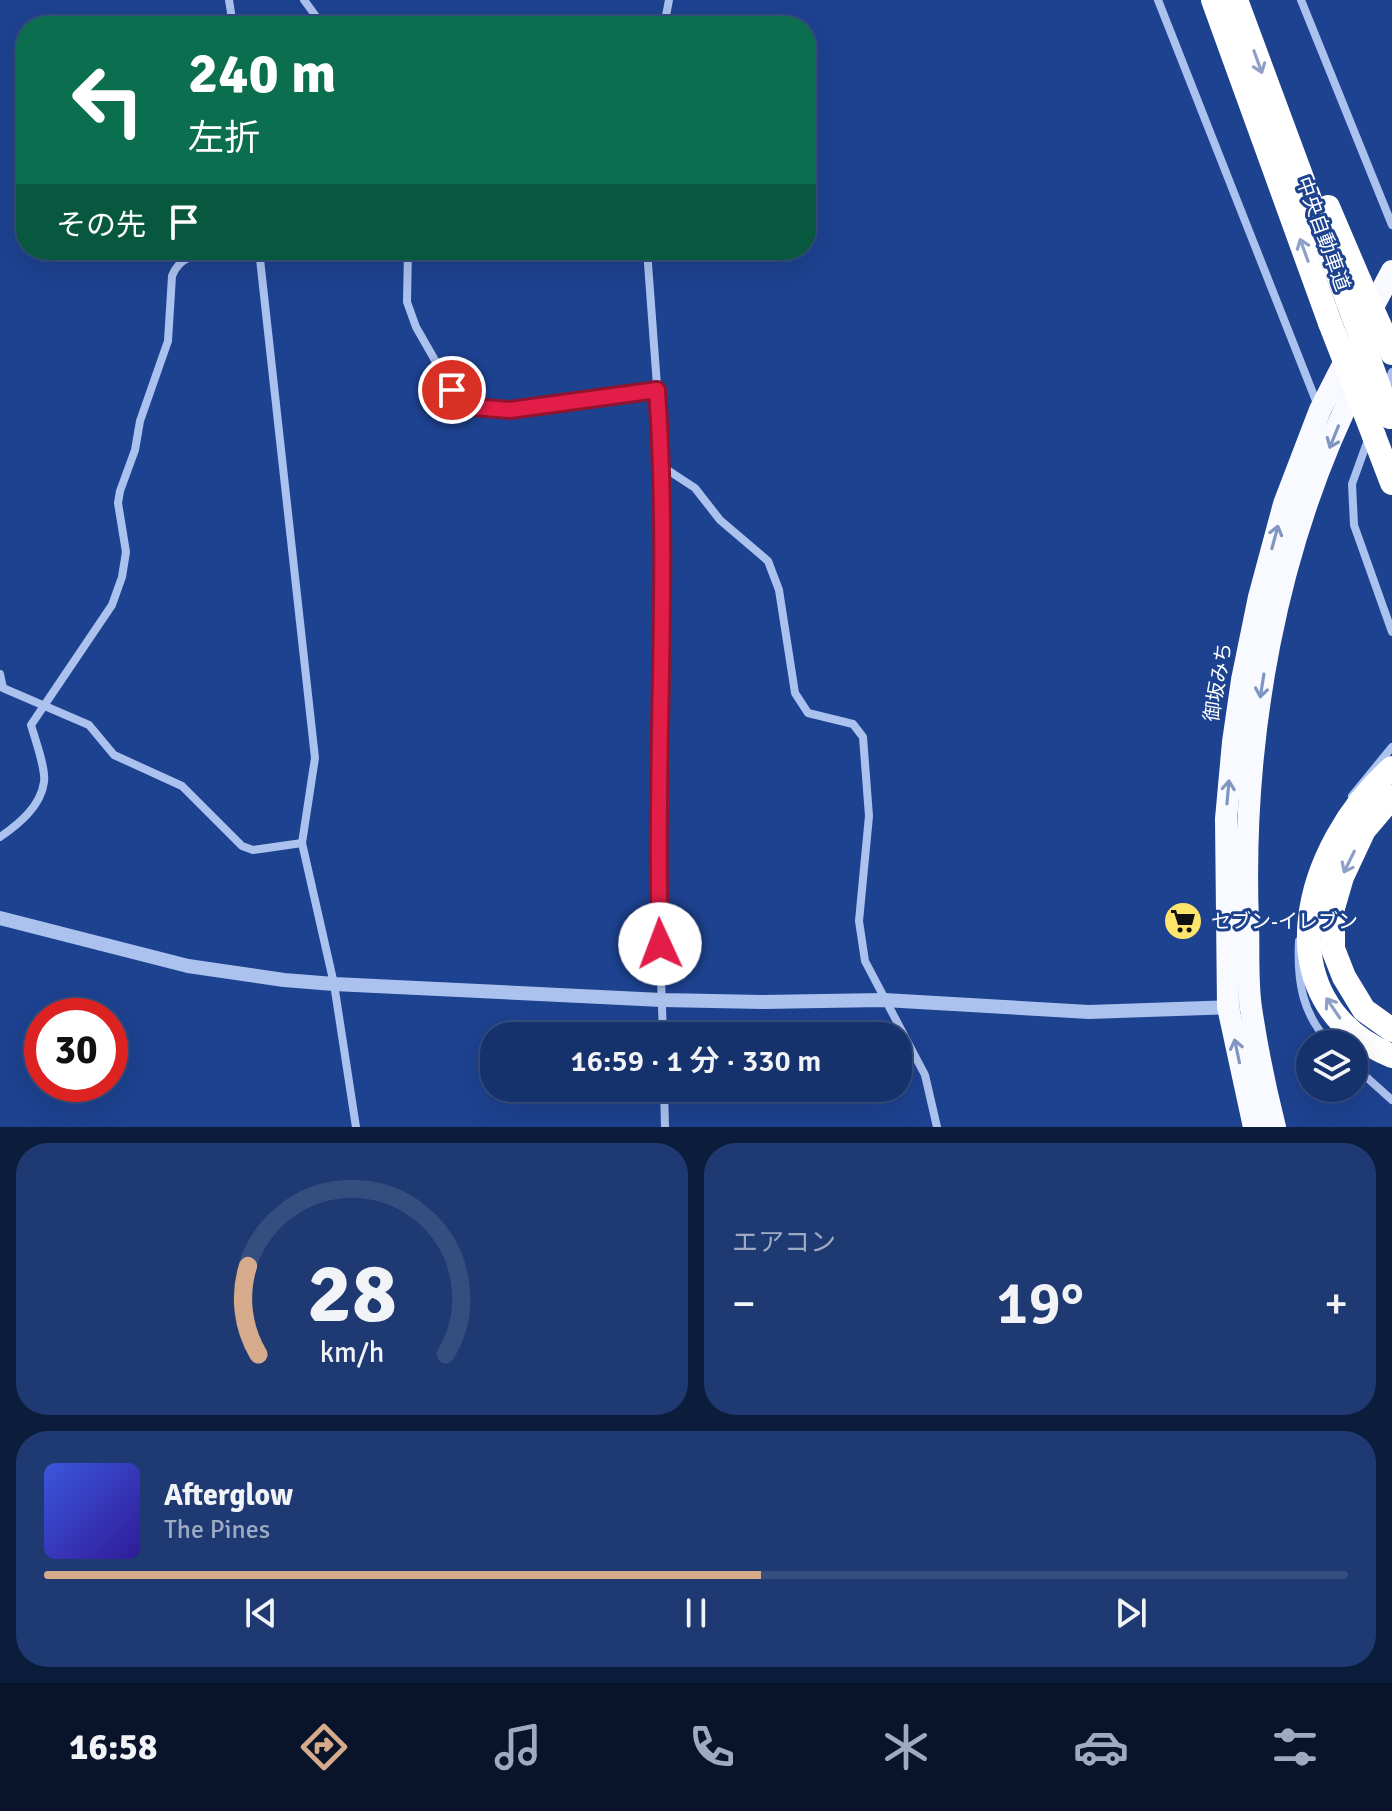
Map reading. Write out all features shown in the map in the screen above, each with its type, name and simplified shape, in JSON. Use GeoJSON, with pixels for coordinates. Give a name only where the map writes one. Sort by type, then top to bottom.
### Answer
{"type":"FeatureCollection","features":[{"type":"Feature","properties":{"kind":"highway","name":"中央自動車道"},"geometry":{"type":"LineString","coordinates":[[1213,0],[1330,323],[1385,425]]}},
{"type":"Feature","properties":{"kind":"highway","name":"中央自動車道"},"geometry":{"type":"LineString","coordinates":[[1236,0],[1281,123],[1354,292],[1385,425],[1392,483]]}},
{"type":"Feature","properties":{"kind":"highway","name":"御坂みち"},"geometry":{"type":"LineString","coordinates":[[1254,1127],[1239,1006],[1226,819],[1239,695],[1259,597],[1284,504],[1320,410],[1392,271]]}},
{"type":"Feature","properties":{"kind":"highway"},"geometry":{"type":"LineString","coordinates":[[1354,292],[1392,353]]}},
{"type":"Feature","properties":{"kind":"highway","name":"御坂みち"},"geometry":{"type":"LineString","coordinates":[[1275,1127],[1239,1006],[1247,818],[1254,740],[1268,647],[1304,513],[1347,404],[1392,317]]}},
{"type":"Feature","properties":{"kind":"highway"},"geometry":{"type":"LineString","coordinates":[[1392,768],[1342,827],[1329,851],[1314,889],[1309,934],[1311,963],[1332,1011],[1361,1040],[1392,1056]]}},
{"type":"Feature","properties":{"kind":"highway"},"geometry":{"type":"LineString","coordinates":[[1392,797],[1364,830],[1342,877],[1333,908],[1333,949],[1344,977],[1364,1010],[1392,1030]]}},
{"type":"Feature","properties":{"kind":"street"},"geometry":{"type":"LineString","coordinates":[[1158,0],[1320,410]]}},
{"type":"Feature","properties":{"kind":"street"},"geometry":{"type":"LineString","coordinates":[[1301,0],[1392,225]]}},
{"type":"Feature","properties":{"kind":"street"},"geometry":{"type":"LineString","coordinates":[[0,837],[22,822],[41,793],[45,780],[31,725],[112,605],[122,577],[126,552],[118,503],[120,491],[168,341],[172,276],[183,260]]}},
{"type":"Feature","properties":{"kind":"street"},"geometry":{"type":"LineString","coordinates":[[260,260],[315,758],[302,843],[334,984],[356,1127]]}},
{"type":"Feature","properties":{"kind":"street"},"geometry":{"type":"LineString","coordinates":[[408,260],[407,302],[416,327],[452,390],[472,407],[510,410],[657,390]]}},
{"type":"Feature","properties":{"kind":"street"},"geometry":{"type":"LineString","coordinates":[[648,260],[663,467],[657,862],[663,1022]]}},
{"type":"Feature","properties":{"kind":"street"},"geometry":{"type":"LineString","coordinates":[[1392,372],[1352,484],[1354,525],[1392,632]]}},
{"type":"Feature","properties":{"kind":"street"},"geometry":{"type":"LineString","coordinates":[[663,467],[695,488],[720,520],[768,561],[779,590],[795,693],[808,713],[853,724],[863,737],[869,816],[859,921],[865,961],[925,1075],[937,1127]]}},
{"type":"Feature","properties":{"kind":"street"},"geometry":{"type":"LineString","coordinates":[[0,674],[3,688],[89,725],[114,755],[182,786],[242,846],[253,850],[302,843]]}},
{"type":"Feature","properties":{"kind":"street"},"geometry":{"type":"LineString","coordinates":[[1330,830],[1358,786],[1392,747]]}},
{"type":"Feature","properties":{"kind":"street"},"geometry":{"type":"LineString","coordinates":[[1305,891],[1319,853]]}},
{"type":"Feature","properties":{"kind":"street"},"geometry":{"type":"LineString","coordinates":[[0,918],[188,966],[271,979],[334,984],[662,1000],[884,1000],[1089,1012],[1239,1006]]}},
{"type":"Feature","properties":{"kind":"street"},"geometry":{"type":"LineString","coordinates":[[1300,918],[1297,975],[1317,1030]]}},
{"type":"Feature","properties":{"kind":"street"},"geometry":{"type":"LineString","coordinates":[[1368,1080],[1392,1100]]}},
{"type":"Feature","properties":{"kind":"street"},"geometry":{"type":"LineString","coordinates":[[664,1102],[665,1127]]}},
{"type":"Feature","properties":{"kind":"place","name":"セブン-イレブン"},"geometry":{"type":"Point","coordinates":[1183,921]}},
{"type":"Feature","properties":{"kind":"route"},"geometry":{"type":"LineString","coordinates":[[452,390],[472,407],[510,410],[657,390],[663,467],[657,862],[660,944]]}}]}
